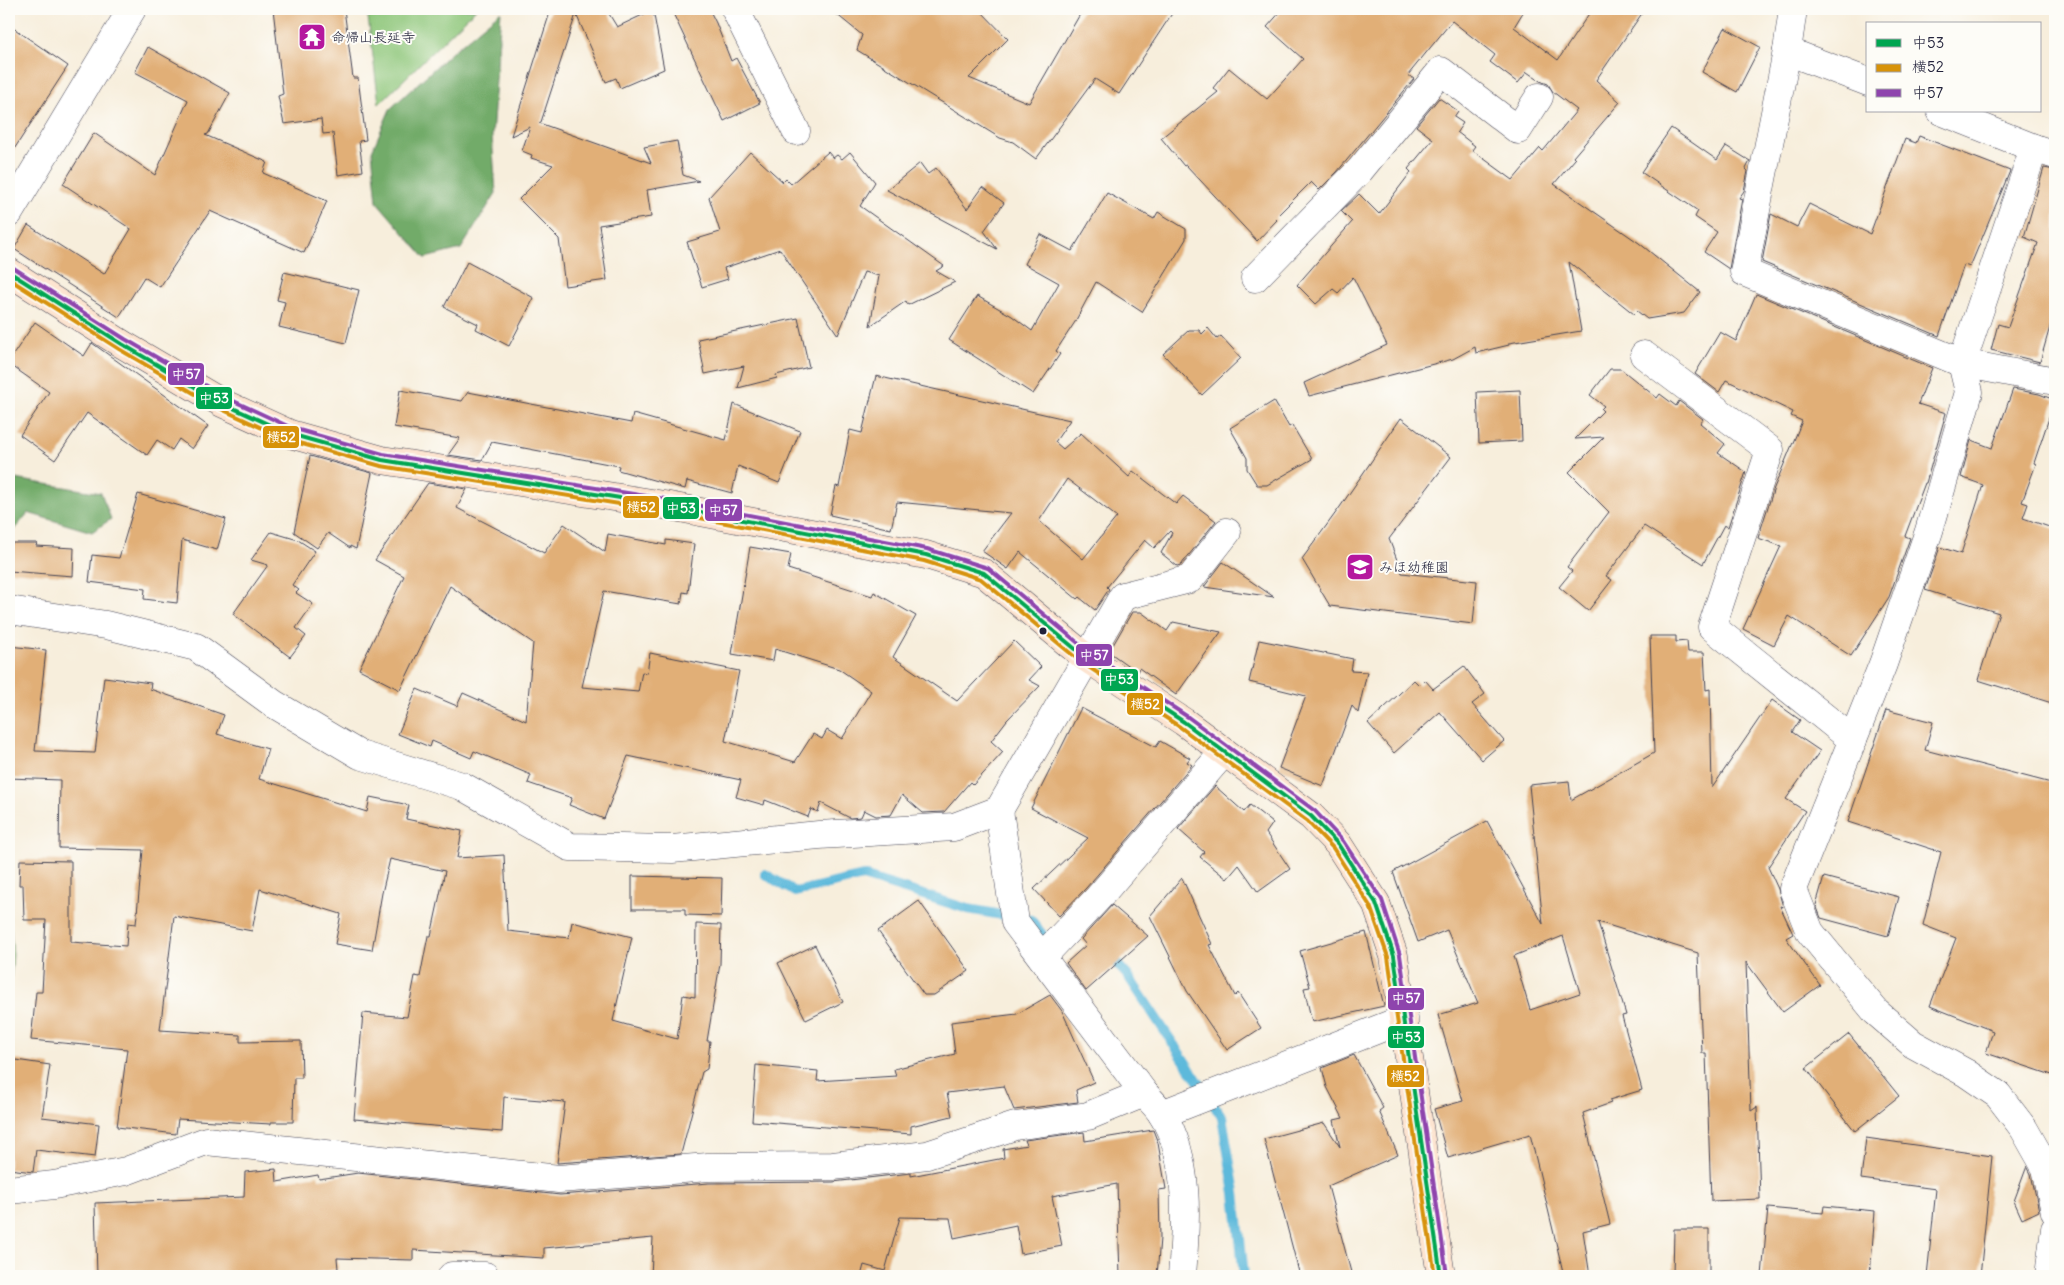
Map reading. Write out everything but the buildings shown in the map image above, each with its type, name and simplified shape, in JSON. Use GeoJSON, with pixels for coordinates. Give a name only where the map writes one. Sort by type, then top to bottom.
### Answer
{"type":"FeatureCollection","features":[{"type":"Feature","properties":{"kind":"street"},"geometry":{"type":"LineString","coordinates":[[9,213],[132,9]]}},
{"type":"Feature","properties":{"kind":"street"},"geometry":{"type":"LineString","coordinates":[[735,9],[796,131]]}},
{"type":"Feature","properties":{"kind":"street"},"geometry":{"type":"LineString","coordinates":[[1793,9],[1787,51],[1744,272],[1962,364],[2055,381]]}},
{"type":"Feature","properties":{"kind":"street"},"geometry":{"type":"LineString","coordinates":[[1787,51],[1866,81]]}},
{"type":"Feature","properties":{"kind":"street"},"geometry":{"type":"LineString","coordinates":[[1255,278],[1360,170],[1441,71],[1518,130],[1539,97]]}},
{"type":"Feature","properties":{"kind":"street"},"geometry":{"type":"LineString","coordinates":[[1944,112],[2045,151],[1962,364],[1969,392],[1929,531],[1884,664],[1793,889],[1810,932],[1876,1012],[1913,1044],[1966,1073],[1998,1094],[2024,1129],[2046,1168],[2055,1212]]}},
{"type":"Feature","properties":{"kind":"street"},"geometry":{"type":"LineString","coordinates":[[9,272],[122,344],[222,403],[290,434],[382,460],[664,505],[926,555],[984,574],[1086,657],[1184,722],[1311,816],[1338,844],[1376,904],[1394,956],[1441,1276]]}},
{"type":"Feature","properties":{"kind":"street"},"geometry":{"type":"LineString","coordinates":[[1644,355],[1770,450],[1712,627],[1853,740]]}},
{"type":"Feature","properties":{"kind":"street"},"geometry":{"type":"LineString","coordinates":[[1182,1276],[1186,1228],[1184,1180],[1173,1138],[1162,1114],[1144,1093],[1015,922],[998,810],[1122,596],[1190,579],[1227,532]]}},
{"type":"Feature","properties":{"kind":"street"},"geometry":{"type":"LineString","coordinates":[[9,610],[106,625],[196,647],[274,704],[360,755],[462,786],[570,847],[672,849],[819,835],[954,826],[998,810]]}},
{"type":"Feature","properties":{"kind":"street"},"geometry":{"type":"LineString","coordinates":[[1042,957],[1098,898],[1224,752]]}},
{"type":"Feature","properties":{"kind":"street"},"geometry":{"type":"LineString","coordinates":[[1162,1114],[1404,1019]]}},
{"type":"Feature","properties":{"kind":"street"},"geometry":{"type":"LineString","coordinates":[[9,1190],[54,1185],[126,1172],[206,1141],[559,1179],[708,1167],[833,1166],[927,1155],[1015,1126],[1088,1116],[1144,1093]]}},
{"type":"Feature","properties":{"kind":"street"},"geometry":{"type":"LineString","coordinates":[[2049,1276],[2055,1229]]}},
{"type":"Feature","properties":{"kind":"street"},"geometry":{"type":"LineString","coordinates":[[452,1276],[485,1276]]}},
{"type":"Feature","properties":{"kind":"green space"},"geometry":{"type":"Polygon","coordinates":[[[367,9],[476,9],[379,104],[367,9]]]}},
{"type":"Feature","properties":{"kind":"green space"},"geometry":{"type":"Polygon","coordinates":[[[501,11],[492,136],[496,193],[461,249],[425,258],[377,202],[372,151],[390,109],[452,52],[501,11]]]}},
{"type":"Feature","properties":{"kind":"green space"},"geometry":{"type":"Polygon","coordinates":[[[9,478],[101,493],[111,519],[92,532],[28,513],[9,536],[9,478]]]}},
{"type":"Feature","properties":{"kind":"green space"},"geometry":{"type":"Polygon","coordinates":[[[9,911],[13,954],[9,1005],[9,911]]]}},
{"type":"Feature","properties":{"kind":"waterway"},"geometry":{"type":"LineString","coordinates":[[765,874],[795,892],[863,876],[968,909],[1031,920],[1051,946]]}},
{"type":"Feature","properties":{"kind":"waterway"},"geometry":{"type":"LineString","coordinates":[[1108,954],[1128,976],[1222,1117],[1235,1193],[1244,1276]]}},
{"type":"Feature","properties":{"kind":"transit line","name":"中57"},"geometry":{"type":"LineString","coordinates":[[12,267],[125,339],[225,397],[292,428],[383,454],[665,499],[927,549],[988,568],[1089,652],[1188,717],[1315,811],[1343,841],[1382,900],[1400,955],[1447,1275]]}},
{"type":"Feature","properties":{"kind":"transit line","name":"中53"},"geometry":{"type":"LineString","coordinates":[[9,272],[122,344],[222,403],[290,434],[382,460],[664,505],[926,555],[984,573],[1085,657],[1184,722],[1311,816],[1338,844],[1376,903],[1394,956],[1441,1276]]}},
{"type":"Feature","properties":{"kind":"transit line","name":"横52"},"geometry":{"type":"LineString","coordinates":[[9,279],[119,349],[219,408],[288,440],[381,466],[663,511],[924,561],[981,579],[1081,662],[1180,727],[1307,821],[1333,848],[1370,906],[1388,957],[1435,1276]]}},
{"type":"Feature","properties":{"kind":"place","name":"命帰山長延寺"},"geometry":{"type":"Point","coordinates":[312,37]}},
{"type":"Feature","properties":{"kind":"place","name":"みほ幼稚園"},"geometry":{"type":"Point","coordinates":[1360,567]}}]}
